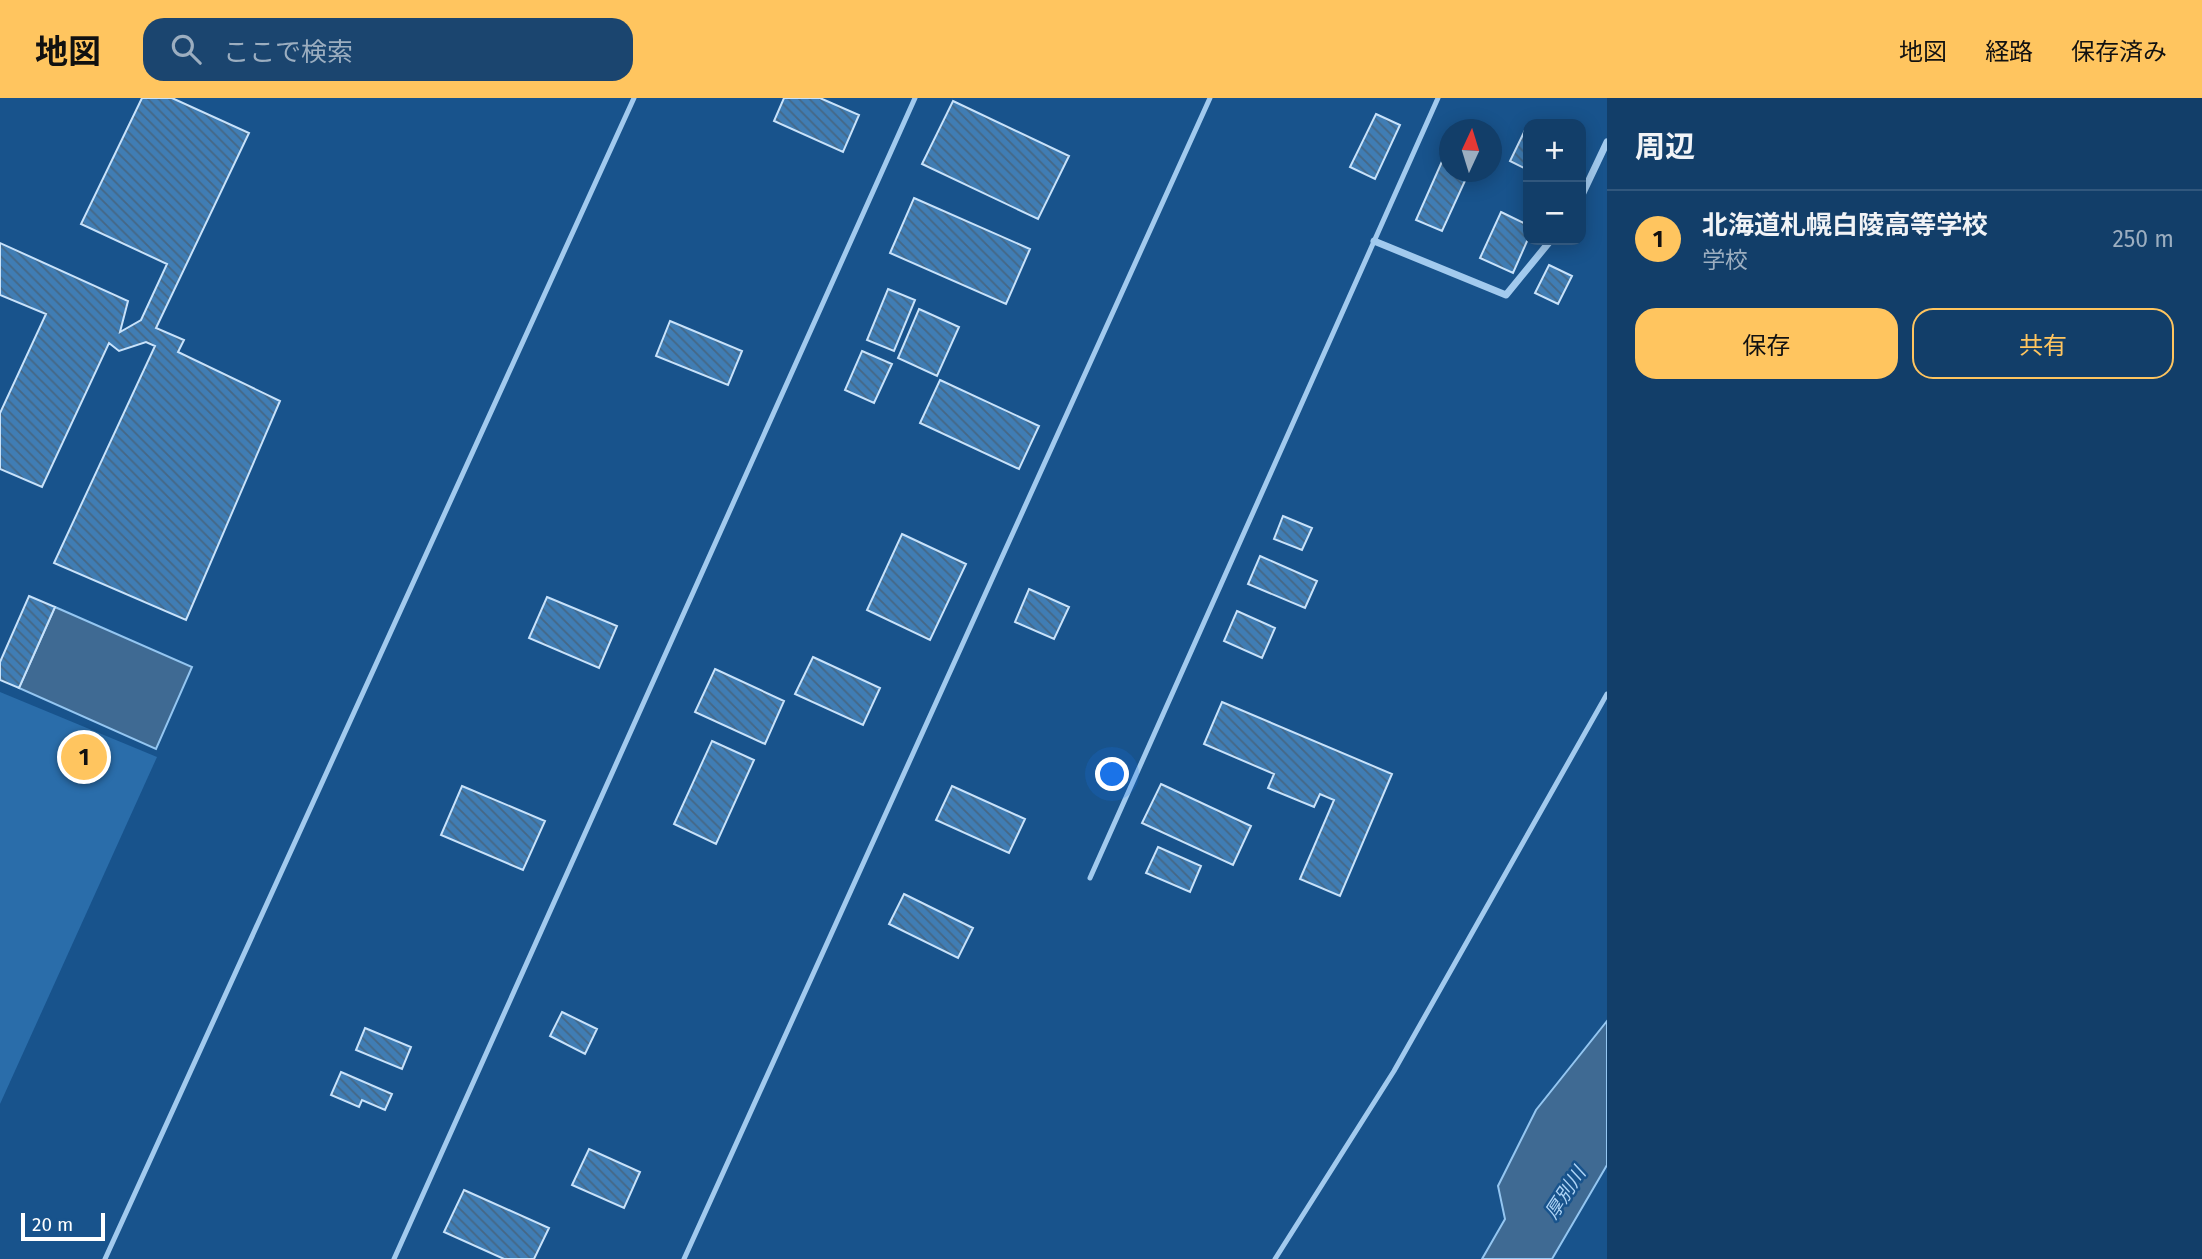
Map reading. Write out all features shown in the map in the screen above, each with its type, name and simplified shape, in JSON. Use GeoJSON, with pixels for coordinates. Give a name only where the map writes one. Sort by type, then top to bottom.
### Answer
{"type":"FeatureCollection","features":[{"type":"Feature","properties":{"kind":"street"},"geometry":{"type":"LineString","coordinates":[[1586,186],[1607,142]]}},
{"type":"Feature","properties":{"kind":"street"},"geometry":{"type":"LineString","coordinates":[[1374,242],[1506,295],[1547,245]]}},
{"type":"Feature","properties":{"kind":"lane"},"geometry":{"type":"LineString","coordinates":[[105,1259],[634,98]]}},
{"type":"Feature","properties":{"kind":"lane"},"geometry":{"type":"LineString","coordinates":[[394,1259],[915,98]]}},
{"type":"Feature","properties":{"kind":"lane"},"geometry":{"type":"LineString","coordinates":[[684,1259],[1210,98]]}},
{"type":"Feature","properties":{"kind":"lane"},"geometry":{"type":"LineString","coordinates":[[1090,878],[1438,98]]}},
{"type":"Feature","properties":{"kind":"lane"},"geometry":{"type":"LineString","coordinates":[[1275,1259],[1394,1071],[1607,694]]}},
{"type":"Feature","properties":{"kind":"shaded area"},"geometry":{"type":"Polygon","coordinates":[[[0,692],[157,757],[0,1104],[0,692]]]}},
{"type":"Feature","properties":{"kind":"water"},"geometry":{"type":"Polygon","coordinates":[[[55,607],[192,667],[156,749],[19,688],[55,607]]]}},
{"type":"Feature","properties":{"kind":"water","name":"厚別川"},"geometry":{"type":"Polygon","coordinates":[[[1607,1021],[1607,1165],[1552,1259],[1482,1259],[1505,1219],[1498,1186],[1536,1110],[1607,1021]]]}},
{"type":"Feature","properties":{"kind":"building"},"geometry":{"type":"Polygon","coordinates":[[[142,98],[172,98],[249,133],[156,328],[184,340],[178,352],[280,401],[186,620],[54,563],[155,346],[146,342],[119,351],[109,343],[42,487],[0,469],[0,413],[46,314],[0,295],[0,243],[128,301],[120,332],[141,320],[167,264],[81,224],[142,98]]]}},
{"type":"Feature","properties":{"kind":"building"},"geometry":{"type":"Polygon","coordinates":[[[784,98],[820,98],[859,115],[843,152],[774,121],[784,98]]]}},
{"type":"Feature","properties":{"kind":"building"},"geometry":{"type":"Polygon","coordinates":[[[953,101],[1069,156],[1038,219],[922,164],[953,101]]]}},
{"type":"Feature","properties":{"kind":"building"},"geometry":{"type":"Polygon","coordinates":[[[1376,114],[1400,125],[1375,179],[1350,167],[1376,114]]]}},
{"type":"Feature","properties":{"kind":"building"},"geometry":{"type":"Polygon","coordinates":[[[1523,134],[1523,168],[1510,161],[1523,134]]]}},
{"type":"Feature","properties":{"kind":"building"},"geometry":{"type":"Polygon","coordinates":[[[1439,168],[1439,182],[1464,182],[1442,231],[1416,220],[1439,168]]]}},
{"type":"Feature","properties":{"kind":"building"},"geometry":{"type":"Polygon","coordinates":[[[914,198],[1030,249],[1006,304],[890,253],[914,198]]]}},
{"type":"Feature","properties":{"kind":"building"},"geometry":{"type":"Polygon","coordinates":[[[1501,212],[1523,223],[1523,245],[1525,245],[1513,273],[1480,258],[1501,212]]]}},
{"type":"Feature","properties":{"kind":"building"},"geometry":{"type":"Polygon","coordinates":[[[1549,265],[1572,276],[1558,304],[1535,293],[1549,265]]]}},
{"type":"Feature","properties":{"kind":"building"},"geometry":{"type":"Polygon","coordinates":[[[888,289],[915,300],[894,351],[867,340],[888,289]]]}},
{"type":"Feature","properties":{"kind":"building"},"geometry":{"type":"Polygon","coordinates":[[[919,309],[959,327],[937,376],[898,358],[919,309]]]}},
{"type":"Feature","properties":{"kind":"building"},"geometry":{"type":"Polygon","coordinates":[[[670,321],[742,351],[728,385],[656,356],[670,321]]]}},
{"type":"Feature","properties":{"kind":"building"},"geometry":{"type":"Polygon","coordinates":[[[862,351],[892,364],[874,403],[845,390],[862,351]]]}},
{"type":"Feature","properties":{"kind":"building"},"geometry":{"type":"Polygon","coordinates":[[[940,380],[1039,426],[1019,469],[920,423],[940,380]]]}},
{"type":"Feature","properties":{"kind":"building"},"geometry":{"type":"Polygon","coordinates":[[[1283,516],[1312,528],[1302,550],[1274,539],[1283,516]]]}},
{"type":"Feature","properties":{"kind":"building"},"geometry":{"type":"Polygon","coordinates":[[[902,534],[966,564],[930,640],[867,610],[902,534]]]}},
{"type":"Feature","properties":{"kind":"building"},"geometry":{"type":"Polygon","coordinates":[[[1260,556],[1317,581],[1305,608],[1248,584],[1260,556]]]}},
{"type":"Feature","properties":{"kind":"building"},"geometry":{"type":"Polygon","coordinates":[[[1029,589],[1069,607],[1054,639],[1015,622],[1029,589]]]}},
{"type":"Feature","properties":{"kind":"building"},"geometry":{"type":"Polygon","coordinates":[[[29,596],[55,607],[19,688],[0,680],[0,662],[29,596]]]}},
{"type":"Feature","properties":{"kind":"building"},"geometry":{"type":"Polygon","coordinates":[[[547,597],[617,626],[599,668],[529,638],[547,597]]]}},
{"type":"Feature","properties":{"kind":"building"},"geometry":{"type":"Polygon","coordinates":[[[1237,611],[1275,628],[1262,658],[1224,641],[1237,611]]]}},
{"type":"Feature","properties":{"kind":"building"},"geometry":{"type":"Polygon","coordinates":[[[813,657],[880,688],[863,725],[795,694],[813,657]]]}},
{"type":"Feature","properties":{"kind":"building"},"geometry":{"type":"Polygon","coordinates":[[[715,669],[784,701],[765,744],[695,712],[715,669]]]}},
{"type":"Feature","properties":{"kind":"building"},"geometry":{"type":"Polygon","coordinates":[[[1222,702],[1392,774],[1340,896],[1300,879],[1334,800],[1320,794],[1314,807],[1268,788],[1274,774],[1204,744],[1222,702]]]}},
{"type":"Feature","properties":{"kind":"building"},"geometry":{"type":"Polygon","coordinates":[[[712,741],[754,760],[716,844],[674,824],[712,741]]]}},
{"type":"Feature","properties":{"kind":"building"},"geometry":{"type":"Polygon","coordinates":[[[1161,784],[1251,826],[1233,865],[1142,823],[1161,784]]]}},
{"type":"Feature","properties":{"kind":"building"},"geometry":{"type":"Polygon","coordinates":[[[462,786],[545,821],[523,870],[441,835],[462,786]]]}},
{"type":"Feature","properties":{"kind":"building"},"geometry":{"type":"Polygon","coordinates":[[[952,786],[1025,819],[1009,853],[936,820],[952,786]]]}},
{"type":"Feature","properties":{"kind":"building"},"geometry":{"type":"Polygon","coordinates":[[[1158,847],[1201,866],[1190,892],[1146,873],[1158,847]]]}},
{"type":"Feature","properties":{"kind":"building"},"geometry":{"type":"Polygon","coordinates":[[[904,894],[973,928],[958,958],[889,924],[904,894]]]}},
{"type":"Feature","properties":{"kind":"building"},"geometry":{"type":"Polygon","coordinates":[[[562,1012],[597,1029],[585,1054],[550,1036],[562,1012]]]}},
{"type":"Feature","properties":{"kind":"building"},"geometry":{"type":"Polygon","coordinates":[[[365,1028],[411,1047],[402,1069],[356,1050],[365,1028]]]}},
{"type":"Feature","properties":{"kind":"building"},"geometry":{"type":"Polygon","coordinates":[[[341,1072],[392,1094],[385,1110],[362,1100],[359,1107],[331,1095],[341,1072]]]}},
{"type":"Feature","properties":{"kind":"building"},"geometry":{"type":"Polygon","coordinates":[[[589,1149],[640,1172],[624,1208],[572,1185],[589,1149]]]}},
{"type":"Feature","properties":{"kind":"building"},"geometry":{"type":"Polygon","coordinates":[[[464,1190],[549,1228],[534,1259],[504,1259],[444,1232],[464,1190]]]}},
{"type":"Feature","properties":{"kind":"place","name":"北海道札幌白陵高等学校"},"geometry":{"type":"Point","coordinates":[84,757]}}]}
